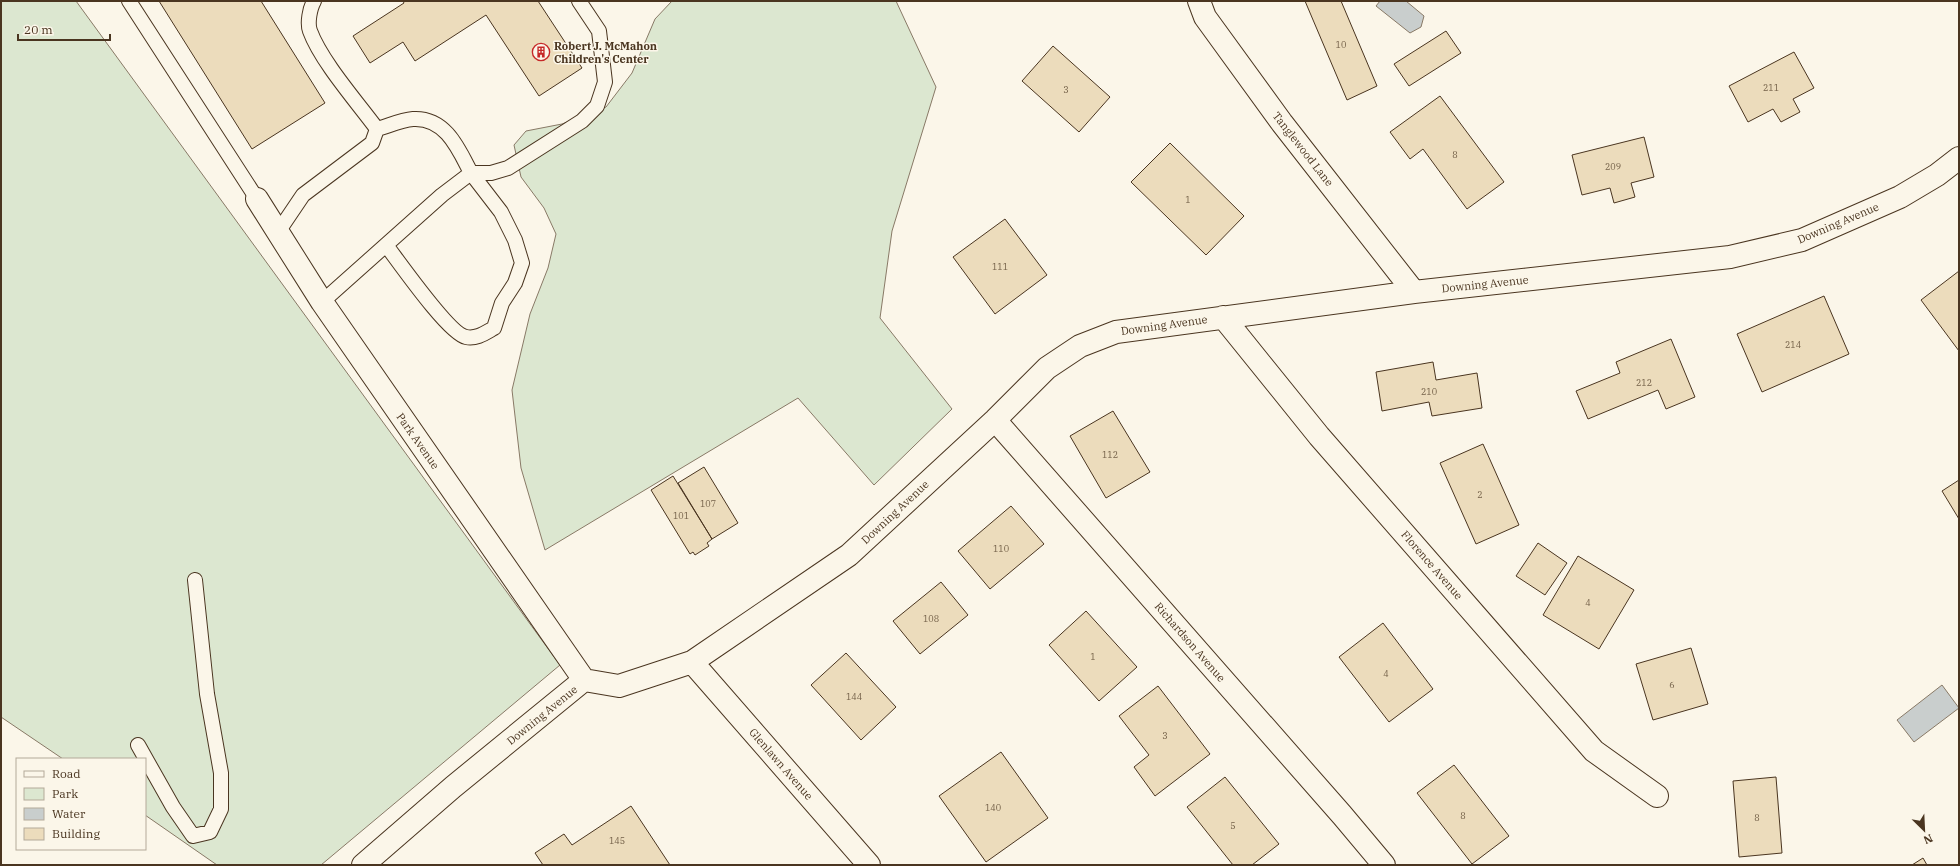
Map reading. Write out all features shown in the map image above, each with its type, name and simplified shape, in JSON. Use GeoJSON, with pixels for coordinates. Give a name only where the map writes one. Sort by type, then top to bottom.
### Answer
{"type":"FeatureCollection","features":[{"type":"Feature","properties":{"kind":"street","name":"Tanglewood Lane"},"geometry":{"type":"LineString","coordinates":[[1199,1],[1205,17],[1282,123],[1414,292]]}},
{"type":"Feature","properties":{"kind":"street","name":"Downing Avenue"},"geometry":{"type":"LineString","coordinates":[[363,865],[453,787],[584,680],[619,686],[692,662],[848,555],[995,420],[1047,368],[1080,346],[1116,332],[1223,317],[1414,292],[1730,257],[1802,240],[1900,197],[1937,174],[1959,158]]}},
{"type":"Feature","properties":{"kind":"street","name":"Park Avenue"},"geometry":{"type":"LineString","coordinates":[[257,199],[322,302],[584,680]]}},
{"type":"Feature","properties":{"kind":"street","name":"Florence Avenue"},"geometry":{"type":"LineString","coordinates":[[1223,317],[1318,436],[1594,751],[1657,796]]}},
{"type":"Feature","properties":{"kind":"street","name":"Richardson Avenue"},"geometry":{"type":"LineString","coordinates":[[995,420],[1337,809],[1384,865]]}},
{"type":"Feature","properties":{"kind":"street","name":"Glenlawn Avenue"},"geometry":{"type":"LineString","coordinates":[[692,662],[869,865]]}},
{"type":"Feature","properties":{"kind":"lane"},"geometry":{"type":"LineString","coordinates":[[314,1],[311,7],[309,30],[325,58],[377,129]]}},
{"type":"Feature","properties":{"kind":"lane"},"geometry":{"type":"LineString","coordinates":[[322,302],[442,194],[471,173],[491,173],[508,168],[582,121],[597,106],[605,82],[599,32],[579,1]]}},
{"type":"Feature","properties":{"kind":"lane"},"geometry":{"type":"LineString","coordinates":[[131,4],[257,199]]}},
{"type":"Feature","properties":{"kind":"lane"},"geometry":{"type":"LineString","coordinates":[[377,129],[414,119],[432,123],[447,132],[455,142],[471,173],[501,212],[515,240],[522,264],[515,283],[502,303],[494,328],[477,338],[465,337],[448,325],[386,245]]}},
{"type":"Feature","properties":{"kind":"lane"},"geometry":{"type":"LineString","coordinates":[[278,232],[303,195],[372,143],[377,129]]}},
{"type":"Feature","properties":{"kind":"lane"},"geometry":{"type":"LineString","coordinates":[[146,759],[193,836],[210,832],[221,809],[221,773],[207,694],[195,580]]}},
{"type":"Feature","properties":{"kind":"lane"},"geometry":{"type":"LineString","coordinates":[[138,745],[146,758]]}},
{"type":"Feature","properties":{"kind":"green space"},"geometry":{"type":"Polygon","coordinates":[[[1,1],[76,1],[560,665],[321,865],[217,865],[146,816],[146,758],[62,758],[1,717],[1,1]]]}},
{"type":"Feature","properties":{"kind":"green space"},"geometry":{"type":"Polygon","coordinates":[[[672,1],[896,1],[936,87],[892,231],[880,318],[952,409],[874,485],[798,398],[545,550],[521,468],[512,390],[530,314],[548,268],[556,234],[544,208],[521,177],[514,145],[526,131],[562,124],[606,107],[632,73],[655,19],[672,1]]]}},
{"type":"Feature","properties":{"kind":"water"},"geometry":{"type":"Polygon","coordinates":[[[1380,1],[1406,1],[1424,16],[1421,27],[1410,33],[1376,6],[1380,1]]]}},
{"type":"Feature","properties":{"kind":"water"},"geometry":{"type":"Polygon","coordinates":[[[1942,685],[1959,708],[1914,742],[1897,720],[1942,685]]]}},
{"type":"Feature","properties":{"kind":"building"},"geometry":{"type":"Polygon","coordinates":[[[159,1],[261,1],[325,103],[252,149],[159,1]]]}},
{"type":"Feature","properties":{"kind":"building","name":"Robert J. McMahon Children's Center"},"geometry":{"type":"Polygon","coordinates":[[[403,1],[538,1],[582,68],[539,96],[486,15],[415,61],[403,42],[370,63],[353,36],[404,3],[403,1]]]}},
{"type":"Feature","properties":{"kind":"building"},"geometry":{"type":"Polygon","coordinates":[[[1305,1],[1341,1],[1377,86],[1347,100],[1305,1]]]}},
{"type":"Feature","properties":{"kind":"building"},"geometry":{"type":"Polygon","coordinates":[[[1446,31],[1461,53],[1409,86],[1394,64],[1446,31]]]}},
{"type":"Feature","properties":{"kind":"building"},"geometry":{"type":"Polygon","coordinates":[[[1053,46],[1110,97],[1079,132],[1022,81],[1053,46]]]}},
{"type":"Feature","properties":{"kind":"building"},"geometry":{"type":"Polygon","coordinates":[[[1794,52],[1814,88],[1793,99],[1800,112],[1781,122],[1773,109],[1748,122],[1729,86],[1794,52]]]}},
{"type":"Feature","properties":{"kind":"building"},"geometry":{"type":"Polygon","coordinates":[[[1440,96],[1504,182],[1467,209],[1423,149],[1410,159],[1390,132],[1440,96]]]}},
{"type":"Feature","properties":{"kind":"building"},"geometry":{"type":"Polygon","coordinates":[[[1644,137],[1654,177],[1631,183],[1635,197],[1614,203],[1610,188],[1582,195],[1572,155],[1644,137]]]}},
{"type":"Feature","properties":{"kind":"building"},"geometry":{"type":"Polygon","coordinates":[[[1170,143],[1244,216],[1206,255],[1131,182],[1170,143]]]}},
{"type":"Feature","properties":{"kind":"building"},"geometry":{"type":"Polygon","coordinates":[[[1005,219],[1047,275],[995,314],[953,257],[1005,219]]]}},
{"type":"Feature","properties":{"kind":"building"},"geometry":{"type":"Polygon","coordinates":[[[1959,271],[1959,351],[1921,300],[1959,271]]]}},
{"type":"Feature","properties":{"kind":"building"},"geometry":{"type":"Polygon","coordinates":[[[1824,296],[1849,354],[1762,392],[1737,334],[1824,296]]]}},
{"type":"Feature","properties":{"kind":"building"},"geometry":{"type":"Polygon","coordinates":[[[1671,339],[1695,397],[1666,409],[1658,390],[1588,419],[1576,391],[1620,373],[1616,362],[1671,339]]]}},
{"type":"Feature","properties":{"kind":"building"},"geometry":{"type":"Polygon","coordinates":[[[1433,362],[1436,380],[1477,373],[1482,408],[1432,416],[1429,402],[1382,411],[1376,372],[1433,362]]]}},
{"type":"Feature","properties":{"kind":"building"},"geometry":{"type":"Polygon","coordinates":[[[1113,411],[1150,472],[1106,498],[1070,436],[1113,411]]]}},
{"type":"Feature","properties":{"kind":"building"},"geometry":{"type":"Polygon","coordinates":[[[1483,444],[1519,525],[1476,544],[1440,463],[1483,444]]]}},
{"type":"Feature","properties":{"kind":"building"},"geometry":{"type":"Polygon","coordinates":[[[704,467],[738,523],[712,539],[678,483],[704,467]]]}},
{"type":"Feature","properties":{"kind":"building"},"geometry":{"type":"Polygon","coordinates":[[[673,476],[712,539],[707,543],[709,546],[695,555],[693,552],[690,554],[651,490],[673,476]]]}},
{"type":"Feature","properties":{"kind":"building"},"geometry":{"type":"Polygon","coordinates":[[[1959,480],[1959,519],[1942,491],[1959,480]]]}},
{"type":"Feature","properties":{"kind":"building"},"geometry":{"type":"Polygon","coordinates":[[[1011,506],[1044,544],[990,589],[958,551],[1011,506]]]}},
{"type":"Feature","properties":{"kind":"building"},"geometry":{"type":"Polygon","coordinates":[[[1538,543],[1567,563],[1545,595],[1516,576],[1538,543]]]}},
{"type":"Feature","properties":{"kind":"building"},"geometry":{"type":"Polygon","coordinates":[[[1578,556],[1634,590],[1599,649],[1543,615],[1578,556]]]}},
{"type":"Feature","properties":{"kind":"building"},"geometry":{"type":"Polygon","coordinates":[[[941,582],[968,615],[920,654],[893,621],[941,582]]]}},
{"type":"Feature","properties":{"kind":"building"},"geometry":{"type":"Polygon","coordinates":[[[1086,611],[1137,667],[1099,701],[1049,645],[1086,611]]]}},
{"type":"Feature","properties":{"kind":"building"},"geometry":{"type":"Polygon","coordinates":[[[1383,623],[1433,689],[1389,722],[1339,657],[1383,623]]]}},
{"type":"Feature","properties":{"kind":"building"},"geometry":{"type":"Polygon","coordinates":[[[1691,648],[1708,704],[1653,720],[1636,664],[1691,648]]]}},
{"type":"Feature","properties":{"kind":"building"},"geometry":{"type":"Polygon","coordinates":[[[846,653],[896,707],[861,740],[811,685],[846,653]]]}},
{"type":"Feature","properties":{"kind":"building"},"geometry":{"type":"Polygon","coordinates":[[[1158,686],[1210,754],[1155,796],[1134,767],[1149,755],[1119,716],[1158,686]]]}},
{"type":"Feature","properties":{"kind":"building"},"geometry":{"type":"Polygon","coordinates":[[[1001,752],[1048,818],[986,862],[939,796],[1001,752]]]}},
{"type":"Feature","properties":{"kind":"building"},"geometry":{"type":"Polygon","coordinates":[[[1454,765],[1509,836],[1472,864],[1417,793],[1454,765]]]}},
{"type":"Feature","properties":{"kind":"building"},"geometry":{"type":"Polygon","coordinates":[[[1225,777],[1279,844],[1252,865],[1233,865],[1187,807],[1225,777]]]}},
{"type":"Feature","properties":{"kind":"building"},"geometry":{"type":"Polygon","coordinates":[[[1776,777],[1782,853],[1739,857],[1733,781],[1776,777]]]}},
{"type":"Feature","properties":{"kind":"building"},"geometry":{"type":"Polygon","coordinates":[[[631,806],[670,865],[543,865],[535,853],[564,834],[572,845],[631,806]]]}},
{"type":"Feature","properties":{"kind":"building"},"geometry":{"type":"Polygon","coordinates":[[[1923,858],[1927,865],[1912,865],[1923,858]]]}},
{"type":"Feature","properties":{"kind":"place","name":"Robert J. McMahon Children's Center"},"geometry":{"type":"Point","coordinates":[541,52]}}]}
